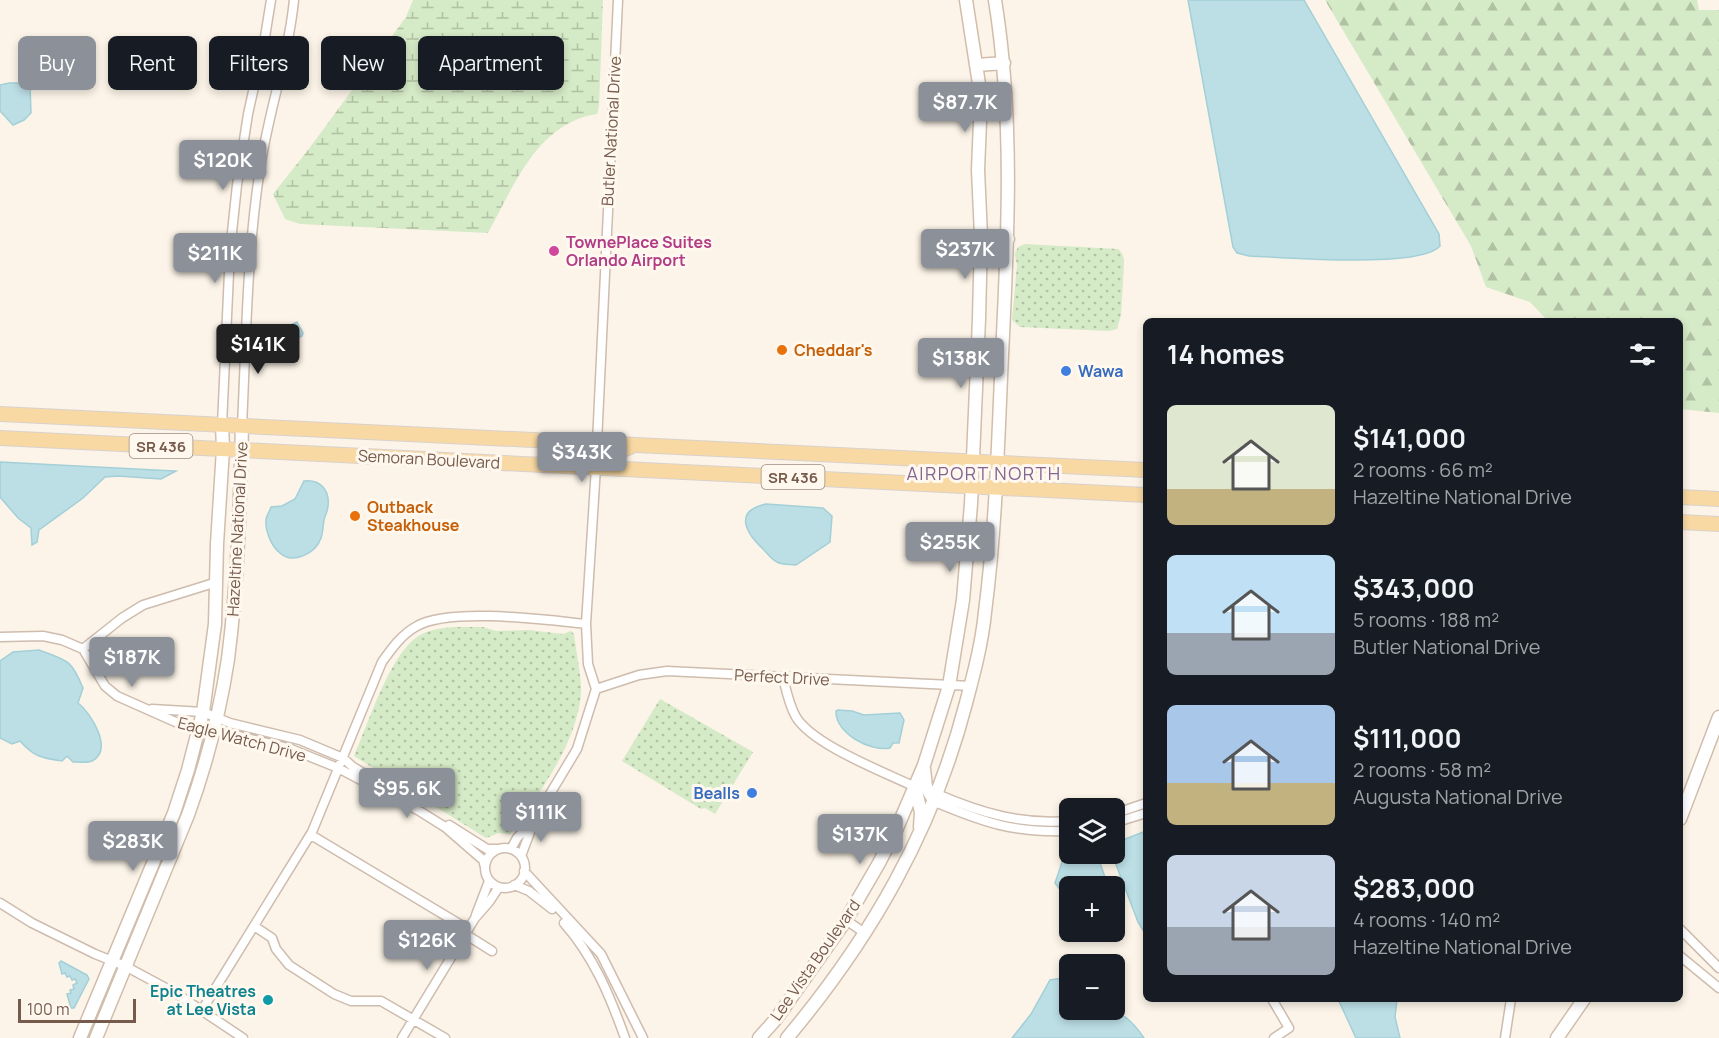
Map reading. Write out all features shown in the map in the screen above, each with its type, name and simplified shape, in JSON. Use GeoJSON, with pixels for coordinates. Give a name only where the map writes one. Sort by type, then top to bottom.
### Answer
{"type":"FeatureCollection","features":[{"type":"Feature","properties":{"kind":"main road","name":"Semoran Boulevard"},"geometry":{"type":"LineString","coordinates":[[0,414],[1143,470]]}},
{"type":"Feature","properties":{"kind":"main road","name":"Semoran Boulevard"},"geometry":{"type":"LineString","coordinates":[[0,438],[1143,495]]}},
{"type":"Feature","properties":{"kind":"main road"},"geometry":{"type":"LineString","coordinates":[[556,465],[577,456],[597,443]]}},
{"type":"Feature","properties":{"kind":"main road"},"geometry":{"type":"LineString","coordinates":[[596,467],[610,455],[638,445]]}},
{"type":"Feature","properties":{"kind":"main road"},"geometry":{"type":"LineString","coordinates":[[1683,497],[1719,499]]}},
{"type":"Feature","properties":{"kind":"main road"},"geometry":{"type":"LineString","coordinates":[[1683,522],[1719,524]]}},
{"type":"Feature","properties":{"kind":"street","name":"Hazeltine National Drive"},"geometry":{"type":"LineString","coordinates":[[80,1038],[174,813],[203,712],[215,624],[230,251],[245,130],[267,31],[271,0]]}},
{"type":"Feature","properties":{"kind":"street","name":"Hazeltine National Drive"},"geometry":{"type":"LineString","coordinates":[[96,1038],[188,815],[214,730],[228,660],[233,615],[251,242],[257,185],[268,125],[289,37],[294,0]]}},
{"type":"Feature","properties":{"kind":"street","name":"Butler National Drive"},"geometry":{"type":"LineString","coordinates":[[597,443],[618,0]]}},
{"type":"Feature","properties":{"kind":"street","name":"Lee Vista Boulevard"},"geometry":{"type":"LineString","coordinates":[[759,1038],[776,1019],[846,920],[879,863],[924,765],[949,686],[963,600],[972,486],[981,242],[978,170],[981,97],[966,0]]}},
{"type":"Feature","properties":{"kind":"street","name":"Lee Vista Boulevard"},"geometry":{"type":"LineString","coordinates":[[787,1038],[819,1000],[866,934],[900,875],[936,799],[971,686],[986,612],[996,487],[1009,173],[1004,63],[995,0]]}},
{"type":"Feature","properties":{"kind":"street"},"geometry":{"type":"LineString","coordinates":[[977,65],[1004,63]]}},
{"type":"Feature","properties":{"kind":"street"},"geometry":{"type":"LineString","coordinates":[[981,242],[1008,239]]}},
{"type":"Feature","properties":{"kind":"street"},"geometry":{"type":"LineString","coordinates":[[596,467],[586,624],[588,664],[596,689],[577,749],[535,819],[521,856],[524,871],[600,954],[643,1038]]}},
{"type":"Feature","properties":{"kind":"street"},"geometry":{"type":"LineString","coordinates":[[0,637],[43,636],[62,640],[83,650],[122,618],[143,605],[217,582]]}},
{"type":"Feature","properties":{"kind":"street"},"geometry":{"type":"LineString","coordinates":[[202,1010],[311,835],[382,662],[399,639],[417,625],[435,619],[463,616],[586,624]]}},
{"type":"Feature","properties":{"kind":"street","name":"Eagle Watch Drive"},"geometry":{"type":"LineString","coordinates":[[83,650],[105,686],[117,696],[189,728],[214,730],[291,749],[338,768],[416,809],[445,827],[483,860],[489,881]]}},
{"type":"Feature","properties":{"kind":"street","name":"Perfect Drive"},"geometry":{"type":"LineString","coordinates":[[596,689],[639,675],[667,671],[971,686]]}},
{"type":"Feature","properties":{"kind":"street"},"geometry":{"type":"LineString","coordinates":[[783,677],[786,693],[796,718],[811,734],[915,787],[921,812],[918,837]]}},
{"type":"Feature","properties":{"kind":"street","name":"Eagle Watch Drive"},"geometry":{"type":"LineString","coordinates":[[148,708],[203,712],[230,723],[300,740],[342,759],[353,768],[420,806],[487,849],[511,849]]}},
{"type":"Feature","properties":{"kind":"street"},"geometry":{"type":"LineString","coordinates":[[1683,811],[1719,717]]}},
{"type":"Feature","properties":{"kind":"street"},"geometry":{"type":"LineString","coordinates":[[924,765],[926,787],[936,799],[980,821],[1040,832],[1059,831]]}},
{"type":"Feature","properties":{"kind":"street"},"geometry":{"type":"LineString","coordinates":[[936,799],[993,815],[1046,823],[1059,822]]}},
{"type":"Feature","properties":{"kind":"street"},"geometry":{"type":"LineString","coordinates":[[1125,810],[1143,804]]}},
{"type":"Feature","properties":{"kind":"street"},"geometry":{"type":"LineString","coordinates":[[1125,820],[1143,814]]}},
{"type":"Feature","properties":{"kind":"street"},"geometry":{"type":"LineString","coordinates":[[521,856],[511,849],[517,838],[535,819]]}},
{"type":"Feature","properties":{"kind":"street"},"geometry":{"type":"LineString","coordinates":[[311,835],[461,925],[465,934],[492,951]]}},
{"type":"Feature","properties":{"kind":"street"},"geometry":{"type":"LineString","coordinates":[[485,867],[489,856],[499,849]]}},
{"type":"Feature","properties":{"kind":"street"},"geometry":{"type":"LineString","coordinates":[[475,918],[489,881],[504,888],[519,882],[524,871]]}},
{"type":"Feature","properties":{"kind":"street"},"geometry":{"type":"LineString","coordinates":[[514,885],[529,891],[551,908],[591,957],[608,990],[625,1038]]}},
{"type":"Feature","properties":{"kind":"street"},"geometry":{"type":"LineString","coordinates":[[402,1038],[475,918],[499,887]]}},
{"type":"Feature","properties":{"kind":"street"},"geometry":{"type":"LineString","coordinates":[[0,903],[32,923],[125,966],[177,994],[243,1038]]}},
{"type":"Feature","properties":{"kind":"street"},"geometry":{"type":"LineString","coordinates":[[846,920],[866,934]]}},
{"type":"Feature","properties":{"kind":"street"},"geometry":{"type":"LineString","coordinates":[[254,926],[272,938],[276,949],[289,965],[334,994],[351,1001],[381,1001],[445,1038]]}},
{"type":"Feature","properties":{"kind":"street"},"geometry":{"type":"LineString","coordinates":[[1683,932],[1719,968]]}},
{"type":"Feature","properties":{"kind":"street"},"geometry":{"type":"LineString","coordinates":[[1683,958],[1719,988]]}},
{"type":"Feature","properties":{"kind":"street"},"geometry":{"type":"LineString","coordinates":[[1274,1002],[1289,1028],[1274,1038]]}},
{"type":"Feature","properties":{"kind":"street"},"geometry":{"type":"LineString","coordinates":[[1505,1038],[1511,1002]]}},
{"type":"Feature","properties":{"kind":"street"},"geometry":{"type":"LineString","coordinates":[[1557,1038],[1582,1002]]}},
{"type":"Feature","properties":{"kind":"green space"},"geometry":{"type":"Polygon","coordinates":[[[413,0],[603,0],[597,114],[576,120],[558,130],[543,143],[518,177],[488,233],[300,224],[285,219],[273,194],[352,90],[406,90],[406,36],[392,36],[406,17],[413,0]]]}},
{"type":"Feature","properties":{"kind":"green space"},"geometry":{"type":"Polygon","coordinates":[[[1325,0],[1697,0],[1699,10],[1719,10],[1719,413],[1683,409],[1683,318],[1545,318],[1530,302],[1486,287],[1471,246],[1325,0]]]}},
{"type":"Feature","properties":{"kind":"green space"},"geometry":{"type":"Polygon","coordinates":[[[1025,244],[1118,249],[1123,256],[1124,264],[1121,315],[1117,329],[1109,331],[1020,327],[1012,320],[1017,265],[1015,254],[1018,247],[1025,244]]]}},
{"type":"Feature","properties":{"kind":"green space"},"geometry":{"type":"Polygon","coordinates":[[[454,627],[483,627],[496,631],[529,630],[563,634],[571,631],[574,634],[581,694],[572,732],[554,768],[510,834],[499,833],[486,838],[354,756],[382,689],[400,655],[411,642],[422,634],[454,627]]]}},
{"type":"Feature","properties":{"kind":"green space"},"geometry":{"type":"Polygon","coordinates":[[[660,699],[753,752],[715,814],[705,808],[701,809],[622,761],[660,699]]]}},
{"type":"Feature","properties":{"kind":"water"},"geometry":{"type":"Polygon","coordinates":[[[1188,0],[1304,0],[1439,234],[1440,246],[1427,253],[1380,260],[1249,256],[1237,253],[1233,247],[1188,0]]]}},
{"type":"Feature","properties":{"kind":"water"},"geometry":{"type":"Polygon","coordinates":[[[18,83],[18,90],[30,90],[31,113],[24,120],[13,125],[0,111],[0,85],[18,83]]]}},
{"type":"Feature","properties":{"kind":"water"},"geometry":{"type":"Polygon","coordinates":[[[297,322],[303,333],[302,336],[295,339],[292,335],[282,339],[276,328],[283,325],[284,328],[297,322]]]}},
{"type":"Feature","properties":{"kind":"water"},"geometry":{"type":"Polygon","coordinates":[[[0,462],[176,471],[161,479],[105,477],[83,498],[39,530],[37,542],[32,545],[31,528],[18,518],[0,497],[0,462]]]}},
{"type":"Feature","properties":{"kind":"water"},"geometry":{"type":"Polygon","coordinates":[[[304,481],[315,482],[323,487],[327,495],[328,508],[322,536],[318,543],[304,556],[291,558],[280,553],[271,542],[266,518],[271,507],[282,506],[295,499],[304,481]]]}},
{"type":"Feature","properties":{"kind":"water"},"geometry":{"type":"Polygon","coordinates":[[[766,504],[823,508],[832,516],[830,542],[796,565],[781,564],[775,561],[757,543],[746,523],[749,512],[766,504]]]}},
{"type":"Feature","properties":{"kind":"water"},"geometry":{"type":"Polygon","coordinates":[[[39,650],[67,662],[79,678],[83,688],[78,703],[94,723],[101,740],[98,756],[92,761],[73,762],[67,756],[62,761],[44,758],[34,754],[20,741],[12,744],[0,738],[0,661],[13,652],[39,650]]]}},
{"type":"Feature","properties":{"kind":"water"},"geometry":{"type":"Polygon","coordinates":[[[836,711],[864,715],[900,713],[904,720],[899,743],[893,743],[890,748],[864,744],[841,727],[837,719],[836,711]]]}},
{"type":"Feature","properties":{"kind":"water"},"geometry":{"type":"Polygon","coordinates":[[[1143,832],[1143,930],[1125,888],[1125,876],[1120,876],[1116,864],[1125,864],[1125,839],[1143,832]]]}},
{"type":"Feature","properties":{"kind":"water"},"geometry":{"type":"Polygon","coordinates":[[[1061,864],[1100,864],[1105,876],[1059,876],[1059,888],[1055,883],[1061,864]]]}},
{"type":"Feature","properties":{"kind":"water"},"geometry":{"type":"Polygon","coordinates":[[[61,961],[87,975],[89,979],[74,1008],[71,1008],[67,994],[71,993],[70,990],[74,989],[73,985],[77,983],[65,973],[62,974],[59,963],[61,961]]]}},
{"type":"Feature","properties":{"kind":"water"},"geometry":{"type":"Polygon","coordinates":[[[1059,978],[1059,1020],[1125,1020],[1125,1017],[1144,1038],[1012,1038],[1031,1014],[1050,980],[1059,978]]]}},
{"type":"Feature","properties":{"kind":"water"},"geometry":{"type":"Polygon","coordinates":[[[1339,1002],[1397,1002],[1395,1017],[1400,1038],[1356,1038],[1339,1002]]]}},
{"type":"Feature","properties":{"kind":"place","name":"TownePlace Suites Orlando Airport"},"geometry":{"type":"Point","coordinates":[554,251]}},
{"type":"Feature","properties":{"kind":"place","name":"Cheddar's"},"geometry":{"type":"Point","coordinates":[782,350]}},
{"type":"Feature","properties":{"kind":"place","name":"Wawa"},"geometry":{"type":"Point","coordinates":[1066,371]}},
{"type":"Feature","properties":{"kind":"place","name":"Outback Steakhouse"},"geometry":{"type":"Point","coordinates":[355,516]}},
{"type":"Feature","properties":{"kind":"place","name":"Bealls"},"geometry":{"type":"Point","coordinates":[752,793]}},
{"type":"Feature","properties":{"kind":"place","name":"Epic Theatres at Lee Vista"},"geometry":{"type":"Point","coordinates":[268,1000]}},
{"type":"Feature","properties":{"kind":"district","name":"AIRPORT NORTH"},"geometry":{"type":"Point","coordinates":[984,473]}}]}
